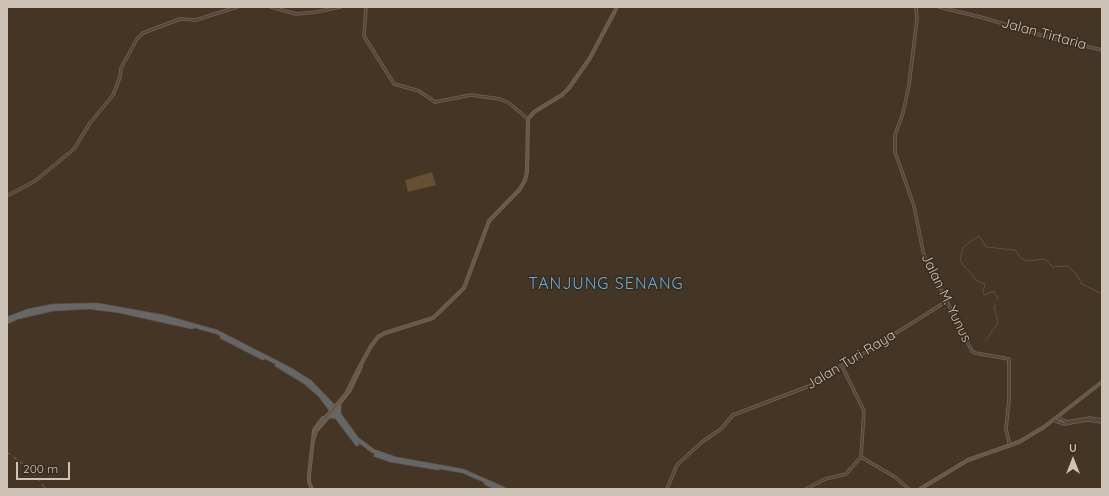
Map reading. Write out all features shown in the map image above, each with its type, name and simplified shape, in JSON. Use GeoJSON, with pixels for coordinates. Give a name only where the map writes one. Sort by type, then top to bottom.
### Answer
{"type":"FeatureCollection","features":[{"type":"Feature","properties":{"kind":"highway"},"geometry":{"type":"LineString","coordinates":[[7,319],[60,305],[83,304],[209,329],[294,371],[310,382],[334,409],[362,445],[377,453],[406,462],[462,473],[498,489]]}},
{"type":"Feature","properties":{"kind":"highway"},"geometry":{"type":"LineString","coordinates":[[7,322],[33,311]]}},
{"type":"Feature","properties":{"kind":"highway"},"geometry":{"type":"LineString","coordinates":[[329,403],[334,409],[333,416],[339,417]]}},
{"type":"Feature","properties":{"kind":"highway"},"geometry":{"type":"LineString","coordinates":[[406,462],[463,471],[504,489]]}},
{"type":"Feature","properties":{"kind":"main road"},"geometry":{"type":"LineString","coordinates":[[312,489],[309,482],[309,475],[314,430],[334,409],[347,390],[371,346],[378,337],[385,332],[433,318],[464,288],[489,221],[520,189],[525,180],[527,172],[528,119],[534,112],[562,95],[569,88],[590,58],[617,7]]}},
{"type":"Feature","properties":{"kind":"main road"},"geometry":{"type":"LineString","coordinates":[[313,439],[320,424],[346,394],[362,363]]}},
{"type":"Feature","properties":{"kind":"main road"},"geometry":{"type":"LineString","coordinates":[[920,489],[968,460],[1010,446],[1030,436],[1102,382]]}},
{"type":"Feature","properties":{"kind":"street"},"geometry":{"type":"LineString","coordinates":[[7,196],[36,181],[74,149],[90,123],[113,95],[120,77],[121,68],[143,33],[180,18],[196,20],[237,7]]}},
{"type":"Feature","properties":{"kind":"street"},"geometry":{"type":"LineString","coordinates":[[271,7],[296,14],[340,7]]}},
{"type":"Feature","properties":{"kind":"street"},"geometry":{"type":"LineString","coordinates":[[366,7],[364,36],[394,84],[419,92],[435,102],[471,95],[500,99],[509,103],[528,119]]}},
{"type":"Feature","properties":{"kind":"street","name":"Jalan M. Yunus"},"geometry":{"type":"LineString","coordinates":[[916,7],[917,19],[909,85],[903,113],[895,135],[894,147],[899,166],[914,206],[924,254],[973,353],[1009,359],[1009,400],[1006,429],[1010,446]]}},
{"type":"Feature","properties":{"kind":"street","name":"Jalan Tirtaria"},"geometry":{"type":"LineString","coordinates":[[939,7],[984,18],[1047,37],[1102,50]]}},
{"type":"Feature","properties":{"kind":"street","name":"Jalan Turi Raya"},"geometry":{"type":"LineString","coordinates":[[667,489],[677,465],[702,442],[721,429],[733,415],[758,404],[808,386],[947,301]]}},
{"type":"Feature","properties":{"kind":"street"},"geometry":{"type":"LineString","coordinates":[[806,489],[825,479],[846,474],[861,457],[865,415],[857,394],[842,366]]}},
{"type":"Feature","properties":{"kind":"street"},"geometry":{"type":"LineString","coordinates":[[1057,416],[1067,422],[1090,418],[1102,421]]}},
{"type":"Feature","properties":{"kind":"street"},"geometry":{"type":"LineString","coordinates":[[1053,420],[1064,424],[1087,420],[1102,421]]}},
{"type":"Feature","properties":{"kind":"street"},"geometry":{"type":"LineString","coordinates":[[861,457],[895,477],[909,489]]}},
{"type":"Feature","properties":{"kind":"shaded area"},"geometry":{"type":"Polygon","coordinates":[[[432,172],[436,185],[408,192],[405,180],[432,172]]]}},
{"type":"Feature","properties":{"kind":"waterway"},"geometry":{"type":"LineString","coordinates":[[998,299],[994,291],[984,295],[983,291],[985,284],[977,281],[960,261],[963,247],[977,237],[980,237],[986,247],[1015,250],[1021,258],[1027,261],[1044,259],[1049,262],[1052,267],[1068,266],[1077,275],[1082,284],[1102,294]]}},
{"type":"Feature","properties":{"kind":"waterway"},"geometry":{"type":"LineString","coordinates":[[986,340],[998,323],[994,306],[996,305]]}},
{"type":"Feature","properties":{"kind":"railway"},"geometry":{"type":"LineString","coordinates":[[7,452],[27,467],[46,489]]}},
{"type":"Feature","properties":{"kind":"district","name":"TANJUNG SENANG"},"geometry":{"type":"Point","coordinates":[606,284]}}]}
